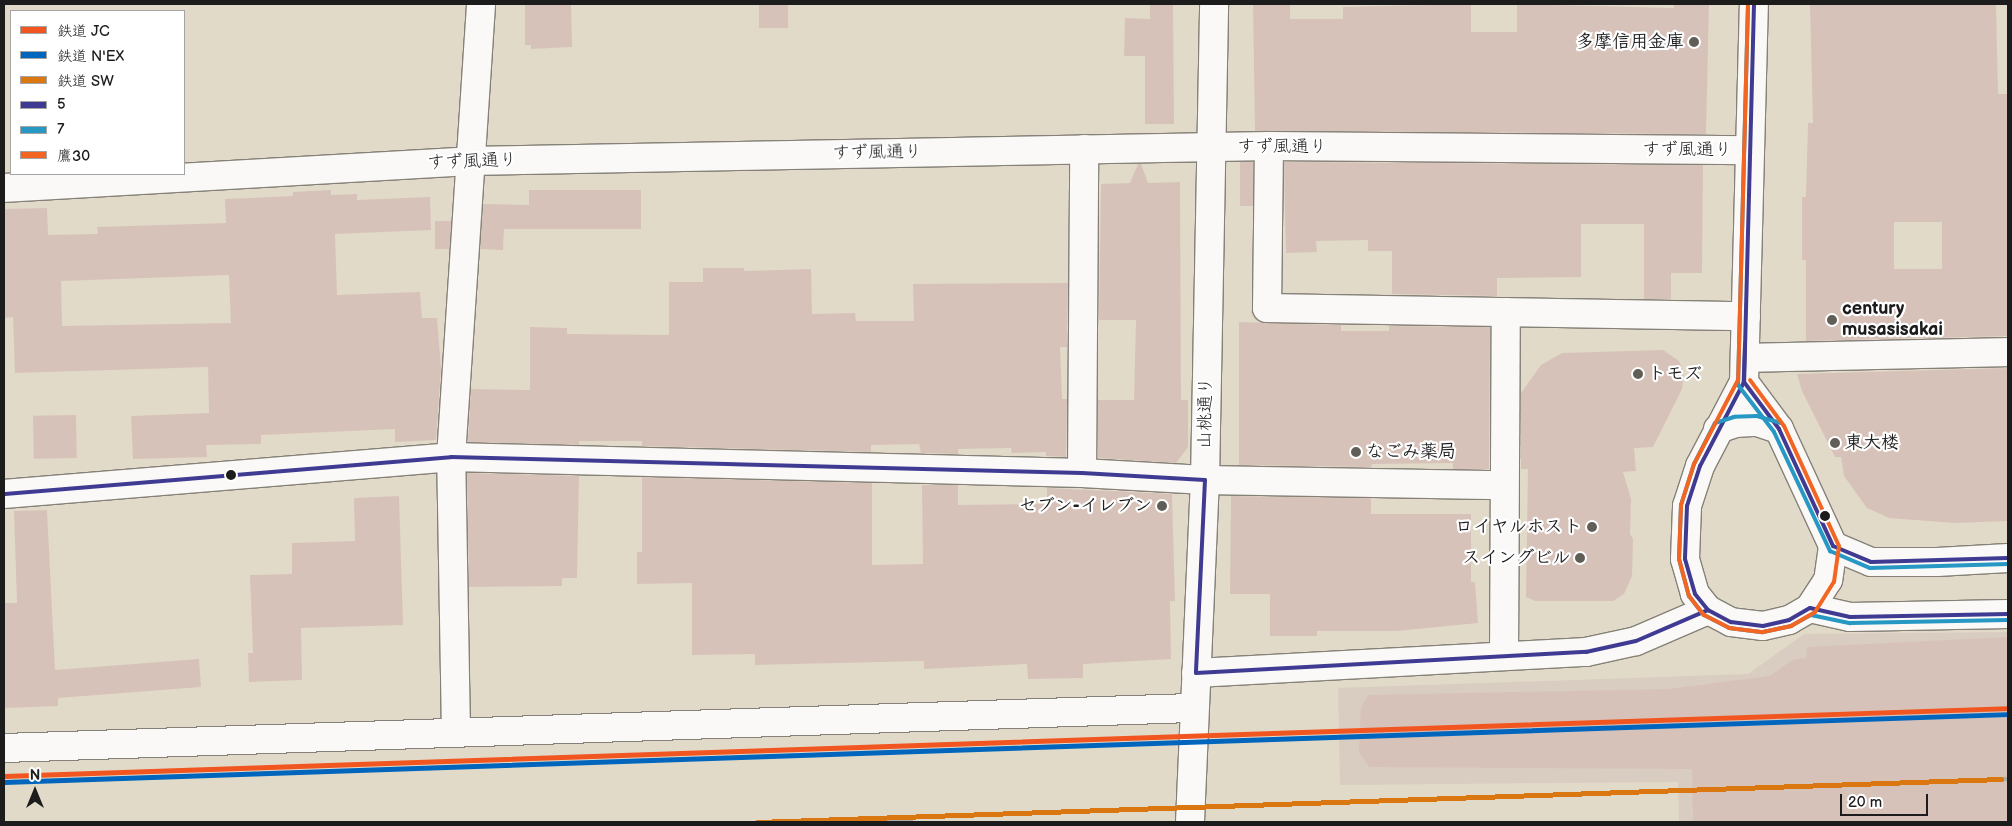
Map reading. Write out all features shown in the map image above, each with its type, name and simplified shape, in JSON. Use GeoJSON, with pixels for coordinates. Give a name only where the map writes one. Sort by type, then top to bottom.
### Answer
{"type":"FeatureCollection","features":[{"type":"Feature","properties":{"kind":"street"},"geometry":{"type":"LineString","coordinates":[[456,733],[451,457],[469,161],[481,4]]}},
{"type":"Feature","properties":{"kind":"street","name":"山桃通り"},"geometry":{"type":"LineString","coordinates":[[1190,822],[1205,480],[1214,4]]}},
{"type":"Feature","properties":{"kind":"street"},"geometry":{"type":"LineString","coordinates":[[1745,370],[1779,429],[1833,546],[1828,580],[1810,608],[1789,620],[1763,626],[1731,622],[1708,610],[1695,594],[1685,559],[1687,506],[1700,466],[1745,370],[1754,4]]}},
{"type":"Feature","properties":{"kind":"street"},"geometry":{"type":"LineString","coordinates":[[1269,146],[1267,308],[1746,316]]}},
{"type":"Feature","properties":{"kind":"street","name":"すず風通り"},"geometry":{"type":"LineString","coordinates":[[4,188],[469,161],[1269,146],[1750,150]]}},
{"type":"Feature","properties":{"kind":"street"},"geometry":{"type":"LineString","coordinates":[[1082,473],[1084,149]]}},
{"type":"Feature","properties":{"kind":"street"},"geometry":{"type":"LineString","coordinates":[[1504,656],[1506,312]]}},
{"type":"Feature","properties":{"kind":"street"},"geometry":{"type":"LineString","coordinates":[[1745,370],[2008,352]]}},
{"type":"Feature","properties":{"kind":"street"},"geometry":{"type":"LineString","coordinates":[[1718,429],[1735,423],[1757,422],[1779,429]]}},
{"type":"Feature","properties":{"kind":"street"},"geometry":{"type":"LineString","coordinates":[[4,494],[451,457],[1082,473],[1205,480],[1504,485]]}},
{"type":"Feature","properties":{"kind":"street"},"geometry":{"type":"LineString","coordinates":[[1833,546],[1871,562],[2008,558]]}},
{"type":"Feature","properties":{"kind":"street"},"geometry":{"type":"LineString","coordinates":[[1810,608],[1850,618],[2008,614]]}},
{"type":"Feature","properties":{"kind":"street"},"geometry":{"type":"LineString","coordinates":[[1196,672],[1586,652],[1628,642],[1708,610]]}},
{"type":"Feature","properties":{"kind":"street"},"geometry":{"type":"LineString","coordinates":[[4,748],[1194,708]]}},
{"type":"Feature","properties":{"kind":"shaded area"},"geometry":{"type":"Polygon","coordinates":[[[2008,632],[2008,822],[1679,822],[1678,782],[1340,785],[1338,688],[1748,674],[1804,634],[2008,632]]]}},
{"type":"Feature","properties":{"kind":"building"},"geometry":{"type":"Polygon","coordinates":[[[525,4],[571,4],[572,47],[531,49],[531,45],[525,45],[525,4]]]}},
{"type":"Feature","properties":{"kind":"building"},"geometry":{"type":"Polygon","coordinates":[[[759,4],[788,4],[788,28],[759,28],[759,4]]]}},
{"type":"Feature","properties":{"kind":"building"},"geometry":{"type":"Polygon","coordinates":[[[1150,4],[1173,4],[1174,124],[1145,124],[1145,56],[1124,56],[1125,18],[1150,19],[1150,4]]]}},
{"type":"Feature","properties":{"kind":"building"},"geometry":{"type":"Polygon","coordinates":[[[1253,4],[1290,4],[1290,19],[1343,19],[1343,7],[1471,4],[1471,32],[1517,32],[1517,4],[1674,8],[1674,4],[1709,4],[1706,134],[1255,131],[1253,4]]]}},
{"type":"Feature","properties":{"kind":"building"},"geometry":{"type":"Polygon","coordinates":[[[1810,4],[1996,4],[1998,94],[2008,94],[2008,336],[1806,341],[1806,260],[1802,260],[1802,197],[1806,197],[1808,123],[1813,123],[1810,4]],[[1894,222],[1894,269],[1942,269],[1942,222],[1894,222]]]}},
{"type":"Feature","properties":{"kind":"building"},"geometry":{"type":"Polygon","coordinates":[[[1240,162],[1253,162],[1253,206],[1240,206],[1240,162]]]}},
{"type":"Feature","properties":{"kind":"building"},"geometry":{"type":"Polygon","coordinates":[[[1284,162],[1703,165],[1702,273],[1671,273],[1671,299],[1644,299],[1644,224],[1581,224],[1581,277],[1497,278],[1497,296],[1392,294],[1392,251],[1368,251],[1368,240],[1316,241],[1317,252],[1286,253],[1284,162]]]}},
{"type":"Feature","properties":{"kind":"building"},"geometry":{"type":"Polygon","coordinates":[[[1138,164],[1141,164],[1148,183],[1180,182],[1181,400],[1188,400],[1188,447],[1176,463],[1098,458],[1098,400],[1134,400],[1136,320],[1099,320],[1101,184],[1130,183],[1138,164]]]}},
{"type":"Feature","properties":{"kind":"building"},"geometry":{"type":"Polygon","coordinates":[[[331,190],[331,195],[357,194],[357,200],[430,197],[431,230],[335,234],[337,295],[420,292],[422,318],[437,318],[441,368],[436,440],[395,442],[395,429],[261,435],[261,444],[206,445],[207,457],[133,459],[131,416],[209,413],[208,367],[15,373],[13,317],[4,318],[4,209],[47,208],[48,235],[98,234],[97,227],[226,223],[225,199],[293,196],[293,192],[331,190]],[[229,275],[61,281],[62,326],[231,323],[229,275]]]}},
{"type":"Feature","properties":{"kind":"building"},"geometry":{"type":"Polygon","coordinates":[[[529,190],[641,190],[641,229],[504,229],[503,250],[480,249],[483,204],[529,205],[529,190]]]}},
{"type":"Feature","properties":{"kind":"building"},"geometry":{"type":"Polygon","coordinates":[[[435,221],[451,221],[451,249],[435,249],[435,221]]]}},
{"type":"Feature","properties":{"kind":"building"},"geometry":{"type":"Polygon","coordinates":[[[703,268],[744,268],[744,271],[811,269],[812,314],[855,313],[856,321],[914,321],[913,284],[1068,283],[1067,347],[1060,347],[1062,399],[1067,399],[1066,457],[1046,456],[1046,452],[1012,453],[1011,448],[958,449],[958,454],[921,453],[919,444],[871,445],[871,452],[642,446],[642,441],[579,441],[579,445],[468,442],[471,389],[530,390],[530,327],[567,328],[567,334],[669,335],[669,282],[703,282],[703,268]]]}},
{"type":"Feature","properties":{"kind":"building"},"geometry":{"type":"Polygon","coordinates":[[[1239,322],[1341,325],[1341,331],[1389,331],[1389,326],[1490,327],[1489,469],[1453,469],[1453,463],[1372,464],[1371,467],[1239,465],[1239,322]]]}},
{"type":"Feature","properties":{"kind":"building"},"geometry":{"type":"Polygon","coordinates":[[[1663,350],[1679,361],[1684,373],[1682,389],[1653,447],[1634,448],[1636,471],[1623,472],[1631,499],[1630,534],[1633,539],[1632,576],[1624,594],[1613,601],[1535,601],[1526,597],[1528,469],[1521,469],[1521,393],[1541,365],[1562,353],[1663,350]]]}},
{"type":"Feature","properties":{"kind":"building"},"geometry":{"type":"Polygon","coordinates":[[[2008,368],[2008,521],[1955,523],[1889,518],[1867,508],[1844,476],[1841,457],[1835,457],[1802,391],[1797,374],[2008,368]]]}},
{"type":"Feature","properties":{"kind":"building"},"geometry":{"type":"Polygon","coordinates":[[[76,415],[77,458],[34,459],[33,416],[76,415]]]}},
{"type":"Feature","properties":{"kind":"building"},"geometry":{"type":"Polygon","coordinates":[[[467,473],[579,476],[577,578],[562,578],[562,586],[469,587],[467,473]]]}},
{"type":"Feature","properties":{"kind":"building"},"geometry":{"type":"Polygon","coordinates":[[[642,477],[872,483],[872,565],[923,564],[922,485],[958,485],[958,505],[1047,504],[1047,488],[1172,494],[1175,601],[1170,601],[1171,659],[1083,664],[1083,678],[1028,679],[1027,664],[924,669],[924,661],[755,665],[755,654],[692,655],[692,583],[637,584],[637,552],[642,552],[642,477]]]}},
{"type":"Feature","properties":{"kind":"building"},"geometry":{"type":"Polygon","coordinates":[[[399,496],[403,625],[301,628],[302,680],[249,682],[248,653],[253,653],[250,575],[292,574],[292,543],[355,541],[354,498],[399,496]]]}},
{"type":"Feature","properties":{"kind":"building"},"geometry":{"type":"Polygon","coordinates":[[[1231,496],[1371,498],[1371,514],[1471,514],[1471,582],[1475,582],[1478,623],[1396,631],[1317,631],[1317,636],[1270,636],[1270,594],[1230,594],[1231,496]]]}},
{"type":"Feature","properties":{"kind":"building"},"geometry":{"type":"Polygon","coordinates":[[[47,510],[55,670],[199,659],[201,687],[58,698],[58,706],[4,708],[4,603],[17,603],[14,511],[47,510]]]}},
{"type":"Feature","properties":{"kind":"building"},"geometry":{"type":"Polygon","coordinates":[[[2008,637],[2008,822],[1693,822],[1692,769],[1369,767],[1359,752],[1361,708],[1368,695],[1668,689],[1770,676],[1792,660],[1806,658],[1807,647],[2008,637]]]}},
{"type":"Feature","properties":{"kind":"railway"},"geometry":{"type":"LineString","coordinates":[[2001,779],[2008,779]]}},
{"type":"Feature","properties":{"kind":"railway"},"geometry":{"type":"LineString","coordinates":[[837,819],[912,822]]}},
{"type":"Feature","properties":{"kind":"rail line","name":"JC"},"geometry":{"type":"LineString","coordinates":[[4,776],[2008,708]]}},
{"type":"Feature","properties":{"kind":"rail line","name":"N'EX"},"geometry":{"type":"LineString","coordinates":[[4,782],[2008,714]]}},
{"type":"Feature","properties":{"kind":"rail line","name":"SW"},"geometry":{"type":"LineString","coordinates":[[757,822],[2001,779]]}},
{"type":"Feature","properties":{"kind":"transit line","name":"7"},"geometry":{"type":"LineString","coordinates":[[1748,4],[1738,385],[1774,432],[1830,551],[1870,568],[2008,564]]}},
{"type":"Feature","properties":{"kind":"transit line","name":"鷹30"},"geometry":{"type":"LineString","coordinates":[[1748,4],[1738,380],[1694,464],[1681,505],[1679,559],[1689,596],[1704,615],[1729,628],[1763,632],[1791,626],[1815,612],[1834,582],[1839,546],[1784,426],[1750,380]]}},
{"type":"Feature","properties":{"kind":"transit line","name":"5"},"geometry":{"type":"LineString","coordinates":[[1754,4],[1744,382],[1700,466],[1687,506],[1685,559],[1695,594],[1708,610],[1731,622],[1763,626],[1789,620],[1810,608],[1850,617],[2008,614]]}},
{"type":"Feature","properties":{"kind":"transit line","name":"5"},"geometry":{"type":"LineString","coordinates":[[1745,344],[1744,382],[1779,429],[1833,546],[1871,562],[2008,558]]}},
{"type":"Feature","properties":{"kind":"transit line","name":"7"},"geometry":{"type":"LineString","coordinates":[[1781,423],[1757,416],[1734,417],[1715,423],[1694,464],[1681,505],[1679,559],[1689,596],[1704,615],[1729,628],[1763,632],[1791,626],[1811,615],[1850,623],[2008,620]]}},
{"type":"Feature","properties":{"kind":"transit line","name":"5"},"geometry":{"type":"LineString","coordinates":[[4,494],[451,457],[1082,473],[1205,480],[1196,673],[1586,652],[1636,641],[1708,610]]}},
{"type":"Feature","properties":{"kind":"place","name":"多摩信用金庫"},"geometry":{"type":"Point","coordinates":[1694,42]}},
{"type":"Feature","properties":{"kind":"place","name":"century musasisakai"},"geometry":{"type":"Point","coordinates":[1832,320]}},
{"type":"Feature","properties":{"kind":"place","name":"トモズ"},"geometry":{"type":"Point","coordinates":[1638,374]}},
{"type":"Feature","properties":{"kind":"place","name":"東大楼"},"geometry":{"type":"Point","coordinates":[1835,443]}},
{"type":"Feature","properties":{"kind":"place","name":"なごみ薬局"},"geometry":{"type":"Point","coordinates":[1356,452]}},
{"type":"Feature","properties":{"kind":"place","name":"セブン-イレブン"},"geometry":{"type":"Point","coordinates":[1162,506]}},
{"type":"Feature","properties":{"kind":"place","name":"ロイヤルホスト"},"geometry":{"type":"Point","coordinates":[1592,527]}},
{"type":"Feature","properties":{"kind":"place","name":"スイングビル"},"geometry":{"type":"Point","coordinates":[1580,558]}}]}
